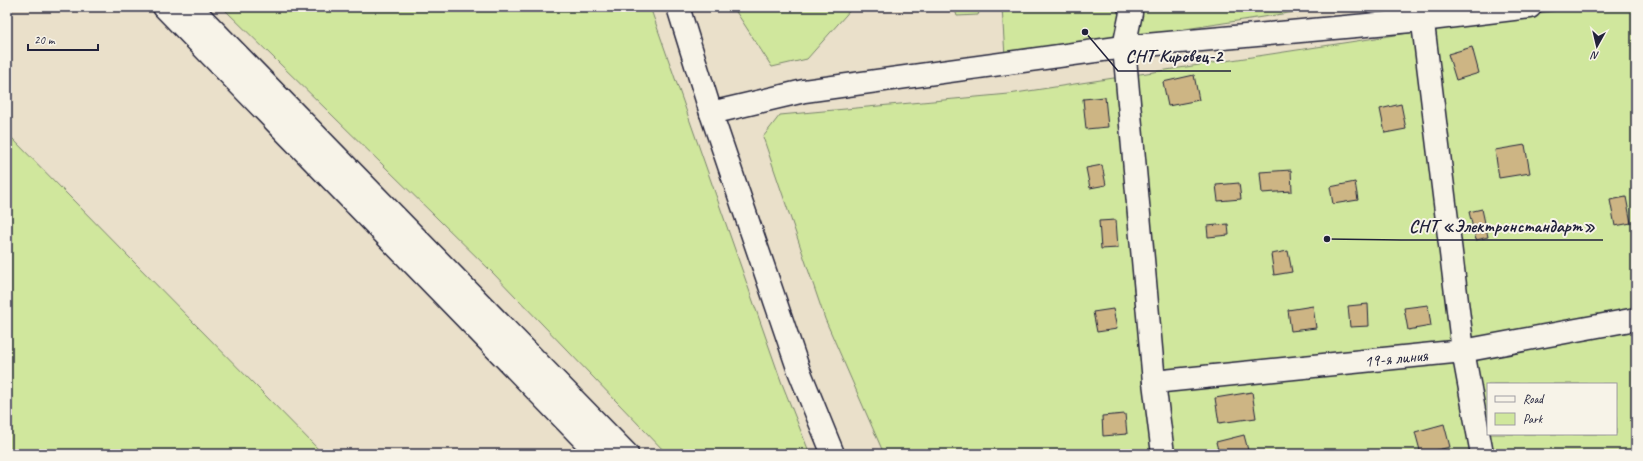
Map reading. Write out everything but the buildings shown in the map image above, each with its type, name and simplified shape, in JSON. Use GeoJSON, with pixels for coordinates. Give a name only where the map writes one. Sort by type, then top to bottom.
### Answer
{"type":"FeatureCollection","features":[{"type":"Feature","properties":{"kind":"street"},"geometry":{"type":"LineString","coordinates":[[164,7],[598,454]]}},
{"type":"Feature","properties":{"kind":"street"},"geometry":{"type":"LineString","coordinates":[[191,7],[628,454]]}},
{"type":"Feature","properties":{"kind":"street"},"geometry":{"type":"LineString","coordinates":[[678,7],[711,113],[798,368],[833,454]]}},
{"type":"Feature","properties":{"kind":"street"},"geometry":{"type":"LineString","coordinates":[[1129,7],[1131,13],[1124,47],[1154,382],[1163,454]]}},
{"type":"Feature","properties":{"kind":"street"},"geometry":{"type":"LineString","coordinates":[[711,113],[804,92],[1124,47],[1421,13],[1530,7]]}},
{"type":"Feature","properties":{"kind":"street"},"geometry":{"type":"LineString","coordinates":[[1421,13],[1463,351],[1482,454]]}},
{"type":"Feature","properties":{"kind":"street","name":"19-я линия"},"geometry":{"type":"LineString","coordinates":[[1154,382],[1463,351],[1636,319]]}},
{"type":"Feature","properties":{"kind":"green space"},"geometry":{"type":"Polygon","coordinates":[[[222,7],[650,7],[781,381],[810,454],[667,454],[492,272],[222,7]]]}},
{"type":"Feature","properties":{"kind":"green space"},"geometry":{"type":"Polygon","coordinates":[[[733,7],[853,7],[807,59],[772,67],[733,7]]]}},
{"type":"Feature","properties":{"kind":"green space"},"geometry":{"type":"Polygon","coordinates":[[[954,7],[981,7],[978,15],[957,16],[954,7]]]}},
{"type":"Feature","properties":{"kind":"green space"},"geometry":{"type":"Polygon","coordinates":[[[1002,7],[1327,7],[1005,57],[1002,7]]]}},
{"type":"Feature","properties":{"kind":"green space"},"geometry":{"type":"Polygon","coordinates":[[[1579,7],[1636,7],[1636,454],[884,454],[825,319],[763,137],[780,115],[1009,94],[1579,7]]]}},
{"type":"Feature","properties":{"kind":"green space"},"geometry":{"type":"Polygon","coordinates":[[[7,133],[323,454],[7,454],[7,133]]]}},
{"type":"Feature","properties":{"kind":"place","name":"СНТ Кировец-2"},"geometry":{"type":"Point","coordinates":[1085,32]}},
{"type":"Feature","properties":{"kind":"place","name":"СНТ «Электронстандарт»"},"geometry":{"type":"Point","coordinates":[1327,239]}}]}
